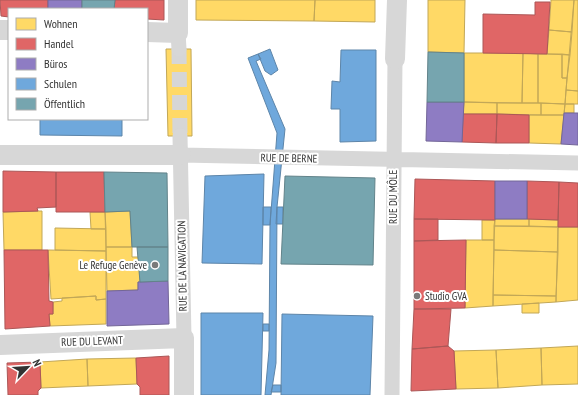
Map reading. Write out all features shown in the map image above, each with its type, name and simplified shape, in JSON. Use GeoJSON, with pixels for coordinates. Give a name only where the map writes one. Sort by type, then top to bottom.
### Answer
{"type":"FeatureCollection","features":[{"type":"Feature","properties":{"kind":"street"},"geometry":{"type":"LineString","coordinates":[[148,32],[178,41],[178,0]]}},
{"type":"Feature","properties":{"kind":"street","name":"RUE DU MÔLE"},"geometry":{"type":"LineString","coordinates":[[392,395],[393,160],[397,0]]}},
{"type":"Feature","properties":{"kind":"street","name":"RUE DE BERNE"},"geometry":{"type":"LineString","coordinates":[[0,155],[180,146],[393,160],[578,163]]}},
{"type":"Feature","properties":{"kind":"street","name":"RUE DE LA NAVIGATION"},"geometry":{"type":"LineString","coordinates":[[180,146],[184,395]]}},
{"type":"Feature","properties":{"kind":"street","name":"RUE DU LEVANT"},"geometry":{"type":"LineString","coordinates":[[0,345],[184,338]]}},
{"type":"Feature","properties":{"kind":"building: Wohnen"},"geometry":{"type":"Polygon","coordinates":[[[196,0],[315,0],[314,21],[196,20],[196,0]]]}},
{"type":"Feature","properties":{"kind":"building: Wohnen"},"geometry":{"type":"Polygon","coordinates":[[[315,0],[375,0],[375,22],[314,21],[315,0]]]}},
{"type":"Feature","properties":{"kind":"building: Wohnen"},"geometry":{"type":"Polygon","coordinates":[[[428,0],[465,0],[464,53],[428,52],[428,0]]]}},
{"type":"Feature","properties":{"kind":"building: Wohnen"},"geometry":{"type":"Polygon","coordinates":[[[551,0],[574,0],[572,32],[549,30],[551,0]]]}},
{"type":"Feature","properties":{"kind":"building: Wohnen"},"geometry":{"type":"Polygon","coordinates":[[[574,0],[578,0],[578,91],[566,90],[574,0]]]}},
{"type":"Feature","properties":{"kind":"building: Wohnen"},"geometry":{"type":"Polygon","coordinates":[[[549,30],[572,32],[570,55],[547,54],[549,30]]]}},
{"type":"Feature","properties":{"kind":"building: Wohnen"},"geometry":{"type":"Polygon","coordinates":[[[166,49],[191,49],[192,136],[168,136],[166,49]]]}},
{"type":"Feature","properties":{"kind":"building: Wohnen"},"geometry":{"type":"Polygon","coordinates":[[[464,53],[523,53],[522,103],[464,102],[464,53]]]}},
{"type":"Feature","properties":{"kind":"building: Wohnen"},"geometry":{"type":"Polygon","coordinates":[[[523,53],[538,54],[538,103],[522,103],[523,53]]]}},
{"type":"Feature","properties":{"kind":"building: Wohnen"},"geometry":{"type":"Polygon","coordinates":[[[538,54],[562,54],[562,78],[567,78],[565,104],[538,103],[538,54]]]}},
{"type":"Feature","properties":{"kind":"building: Wohnen"},"geometry":{"type":"Polygon","coordinates":[[[562,54],[570,55],[567,78],[562,78],[562,54]]]}},
{"type":"Feature","properties":{"kind":"building: Wohnen"},"geometry":{"type":"Polygon","coordinates":[[[566,90],[578,91],[578,104],[565,104],[566,90]]]}},
{"type":"Feature","properties":{"kind":"building: Wohnen"},"geometry":{"type":"Polygon","coordinates":[[[464,102],[497,103],[497,114],[463,114],[464,102]]]}},
{"type":"Feature","properties":{"kind":"building: Wohnen"},"geometry":{"type":"Polygon","coordinates":[[[497,103],[541,103],[541,115],[497,114],[497,103]]]}},
{"type":"Feature","properties":{"kind":"building: Wohnen"},"geometry":{"type":"Polygon","coordinates":[[[541,103],[565,104],[564,115],[541,115],[541,103]]]}},
{"type":"Feature","properties":{"kind":"building: Wohnen"},"geometry":{"type":"Polygon","coordinates":[[[565,104],[574,104],[574,113],[564,113],[565,104]]]}},
{"type":"Feature","properties":{"kind":"building: Wohnen"},"geometry":{"type":"Polygon","coordinates":[[[529,115],[564,115],[561,144],[529,143],[529,115]]]}},
{"type":"Feature","properties":{"kind":"building: Wohnen"},"geometry":{"type":"Polygon","coordinates":[[[42,211],[42,250],[4,250],[3,212],[42,211]]]}},
{"type":"Feature","properties":{"kind":"building: Wohnen"},"geometry":{"type":"Polygon","coordinates":[[[130,211],[132,247],[106,247],[105,212],[130,211]]]}},
{"type":"Feature","properties":{"kind":"building: Wohnen"},"geometry":{"type":"Polygon","coordinates":[[[90,212],[105,212],[106,229],[91,229],[90,212]]]}},
{"type":"Feature","properties":{"kind":"building: Wohnen"},"geometry":{"type":"Polygon","coordinates":[[[495,219],[529,219],[529,226],[494,226],[495,219]]]}},
{"type":"Feature","properties":{"kind":"building: Wohnen"},"geometry":{"type":"Polygon","coordinates":[[[529,219],[558,220],[558,227],[529,226],[529,219]]]}},
{"type":"Feature","properties":{"kind":"building: Wohnen"},"geometry":{"type":"Polygon","coordinates":[[[482,220],[495,220],[494,240],[482,240],[482,220]]]}},
{"type":"Feature","properties":{"kind":"building: Wohnen"},"geometry":{"type":"Polygon","coordinates":[[[494,226],[558,227],[558,252],[494,250],[494,226]]]}},
{"type":"Feature","properties":{"kind":"building: Wohnen"},"geometry":{"type":"Polygon","coordinates":[[[558,227],[578,227],[578,300],[556,302],[558,227]]]}},
{"type":"Feature","properties":{"kind":"building: Wohnen"},"geometry":{"type":"Polygon","coordinates":[[[55,228],[106,229],[106,251],[55,250],[55,228]]]}},
{"type":"Feature","properties":{"kind":"building: Wohnen"},"geometry":{"type":"Polygon","coordinates":[[[466,240],[494,240],[493,306],[465,308],[466,240]]]}},
{"type":"Feature","properties":{"kind":"building: Wohnen"},"geometry":{"type":"Polygon","coordinates":[[[106,247],[132,247],[132,257],[139,257],[140,282],[138,282],[138,290],[107,291],[106,247]]]}},
{"type":"Feature","properties":{"kind":"building: Wohnen"},"geometry":{"type":"Polygon","coordinates":[[[48,250],[106,251],[106,299],[96,300],[96,296],[51,299],[48,250]]]}},
{"type":"Feature","properties":{"kind":"building: Wohnen"},"geometry":{"type":"Polygon","coordinates":[[[494,250],[558,252],[556,296],[493,295],[494,250]]]}},
{"type":"Feature","properties":{"kind":"building: Wohnen"},"geometry":{"type":"Polygon","coordinates":[[[493,295],[556,296],[556,302],[493,306],[493,295]]]}},
{"type":"Feature","properties":{"kind":"building: Wohnen"},"geometry":{"type":"Polygon","coordinates":[[[96,296],[96,300],[106,299],[106,324],[50,326],[49,314],[53,314],[53,302],[62,301],[62,298],[96,296]]]}},
{"type":"Feature","properties":{"kind":"building: Wohnen"},"geometry":{"type":"Polygon","coordinates":[[[539,303],[539,313],[522,313],[522,304],[539,303]]]}},
{"type":"Feature","properties":{"kind":"building: Wohnen"},"geometry":{"type":"Polygon","coordinates":[[[578,346],[578,384],[542,385],[541,348],[578,346]]]}},
{"type":"Feature","properties":{"kind":"building: Wohnen"},"geometry":{"type":"Polygon","coordinates":[[[541,348],[542,385],[498,388],[496,350],[541,348]]]}},
{"type":"Feature","properties":{"kind":"building: Wohnen"},"geometry":{"type":"Polygon","coordinates":[[[496,350],[498,388],[456,389],[454,351],[496,350]]]}},
{"type":"Feature","properties":{"kind":"building: Wohnen"},"geometry":{"type":"Polygon","coordinates":[[[136,358],[137,384],[88,386],[87,359],[136,358]]]}},
{"type":"Feature","properties":{"kind":"building: Wohnen"},"geometry":{"type":"Polygon","coordinates":[[[87,359],[88,386],[41,388],[40,362],[87,359]]]}},
{"type":"Feature","properties":{"kind":"building: Handel"},"geometry":{"type":"Polygon","coordinates":[[[0,0],[48,0],[48,8],[8,8],[8,17],[1,16],[0,0]]]}},
{"type":"Feature","properties":{"kind":"building: Handel"},"geometry":{"type":"Polygon","coordinates":[[[115,0],[164,0],[164,20],[148,19],[148,8],[114,8],[115,0]]]}},
{"type":"Feature","properties":{"kind":"building: Handel"},"geometry":{"type":"Polygon","coordinates":[[[535,2],[550,2],[547,54],[483,53],[483,14],[535,15],[535,2]]]}},
{"type":"Feature","properties":{"kind":"building: Handel"},"geometry":{"type":"Polygon","coordinates":[[[463,114],[497,114],[496,143],[462,142],[463,114]]]}},
{"type":"Feature","properties":{"kind":"building: Handel"},"geometry":{"type":"Polygon","coordinates":[[[497,114],[529,115],[529,143],[496,143],[497,114]]]}},
{"type":"Feature","properties":{"kind":"building: Handel"},"geometry":{"type":"Polygon","coordinates":[[[3,171],[56,172],[56,207],[37,208],[38,211],[3,212],[3,171]]]}},
{"type":"Feature","properties":{"kind":"building: Handel"},"geometry":{"type":"Polygon","coordinates":[[[56,172],[104,172],[105,212],[56,212],[56,172]]]}},
{"type":"Feature","properties":{"kind":"building: Handel"},"geometry":{"type":"Polygon","coordinates":[[[415,179],[495,181],[495,220],[414,219],[415,179]]]}},
{"type":"Feature","properties":{"kind":"building: Handel"},"geometry":{"type":"Polygon","coordinates":[[[527,181],[559,182],[558,220],[527,219],[527,181]]]}},
{"type":"Feature","properties":{"kind":"building: Handel"},"geometry":{"type":"Polygon","coordinates":[[[559,182],[578,183],[578,227],[558,227],[559,182]]]}},
{"type":"Feature","properties":{"kind":"building: Handel"},"geometry":{"type":"Polygon","coordinates":[[[414,219],[438,219],[438,240],[414,241],[414,219]]]}},
{"type":"Feature","properties":{"kind":"building: Handel"},"geometry":{"type":"Polygon","coordinates":[[[466,240],[465,308],[414,309],[414,241],[466,240]]]}},
{"type":"Feature","properties":{"kind":"building: Handel"},"geometry":{"type":"Polygon","coordinates":[[[4,250],[48,250],[49,301],[53,302],[53,314],[49,314],[50,326],[5,329],[4,250]]]}},
{"type":"Feature","properties":{"kind":"building: Handel"},"geometry":{"type":"Polygon","coordinates":[[[414,309],[451,309],[448,346],[412,349],[414,309]]]}},
{"type":"Feature","properties":{"kind":"building: Handel"},"geometry":{"type":"Polygon","coordinates":[[[448,346],[454,351],[456,389],[411,391],[412,349],[448,346]]]}},
{"type":"Feature","properties":{"kind":"building: Handel"},"geometry":{"type":"Polygon","coordinates":[[[169,356],[169,395],[140,395],[140,387],[137,384],[136,358],[169,356]]]}},
{"type":"Feature","properties":{"kind":"building: Handel"},"geometry":{"type":"Polygon","coordinates":[[[40,362],[41,388],[38,391],[38,395],[8,395],[7,363],[40,362]]]}},
{"type":"Feature","properties":{"kind":"building: Büros"},"geometry":{"type":"Polygon","coordinates":[[[48,0],[82,0],[82,8],[48,8],[48,0]]]}},
{"type":"Feature","properties":{"kind":"building: Büros"},"geometry":{"type":"Polygon","coordinates":[[[427,102],[464,102],[462,142],[426,141],[427,102]]]}},
{"type":"Feature","properties":{"kind":"building: Büros"},"geometry":{"type":"Polygon","coordinates":[[[564,113],[578,113],[578,145],[561,144],[564,113]]]}},
{"type":"Feature","properties":{"kind":"building: Büros"},"geometry":{"type":"Polygon","coordinates":[[[495,181],[527,181],[527,219],[495,219],[495,181]]]}},
{"type":"Feature","properties":{"kind":"building: Büros"},"geometry":{"type":"Polygon","coordinates":[[[168,281],[169,324],[107,326],[107,291],[138,290],[138,282],[168,281]]]}},
{"type":"Feature","properties":{"kind":"building: Schulen"},"geometry":{"type":"Polygon","coordinates":[[[270,49],[278,70],[271,75],[265,71],[258,54],[270,49]]]}},
{"type":"Feature","properties":{"kind":"building: Schulen"},"geometry":{"type":"Polygon","coordinates":[[[341,50],[376,50],[376,141],[340,142],[340,109],[331,109],[332,81],[340,82],[341,50]]]}},
{"type":"Feature","properties":{"kind":"building: Schulen"},"geometry":{"type":"Polygon","coordinates":[[[258,54],[261,59],[256,61],[285,129],[277,207],[276,363],[271,395],[265,395],[269,350],[270,225],[277,133],[248,58],[258,54]]]}},
{"type":"Feature","properties":{"kind":"building: Schulen"},"geometry":{"type":"Polygon","coordinates":[[[40,120],[122,120],[122,136],[40,135],[40,120]]]}},
{"type":"Feature","properties":{"kind":"building: Schulen"},"geometry":{"type":"Polygon","coordinates":[[[264,174],[262,264],[202,263],[205,176],[264,174]]]}},
{"type":"Feature","properties":{"kind":"building: Schulen"},"geometry":{"type":"Polygon","coordinates":[[[263,207],[271,207],[270,225],[263,225],[263,207]]]}},
{"type":"Feature","properties":{"kind":"building: Schulen"},"geometry":{"type":"Polygon","coordinates":[[[277,207],[283,207],[283,224],[276,224],[277,207]]]}},
{"type":"Feature","properties":{"kind":"building: Schulen"},"geometry":{"type":"Polygon","coordinates":[[[201,313],[263,313],[261,395],[201,395],[201,313]]]}},
{"type":"Feature","properties":{"kind":"building: Schulen"},"geometry":{"type":"Polygon","coordinates":[[[282,314],[373,316],[370,395],[281,395],[282,314]]]}},
{"type":"Feature","properties":{"kind":"building: Schulen"},"geometry":{"type":"Polygon","coordinates":[[[263,324],[269,324],[269,331],[263,331],[263,324]]]}},
{"type":"Feature","properties":{"kind":"building: Schulen"},"geometry":{"type":"Polygon","coordinates":[[[273,385],[281,385],[281,392],[271,392],[273,385]]]}},
{"type":"Feature","properties":{"kind":"building: Öffentlich"},"geometry":{"type":"Polygon","coordinates":[[[82,0],[115,0],[114,8],[82,8],[82,0]]]}},
{"type":"Feature","properties":{"kind":"building: Öffentlich"},"geometry":{"type":"Polygon","coordinates":[[[428,52],[464,53],[464,102],[427,102],[428,52]]]}},
{"type":"Feature","properties":{"kind":"building: Öffentlich"},"geometry":{"type":"Polygon","coordinates":[[[104,172],[167,173],[168,247],[132,247],[130,211],[105,212],[104,172]]]}},
{"type":"Feature","properties":{"kind":"building: Öffentlich"},"geometry":{"type":"Polygon","coordinates":[[[285,176],[375,178],[373,265],[281,264],[285,176]]]}},
{"type":"Feature","properties":{"kind":"building: Öffentlich"},"geometry":{"type":"Polygon","coordinates":[[[137,247],[168,247],[168,281],[140,282],[137,247]]]}},
{"type":"Feature","properties":{"kind":"tunnel"},"geometry":{"type":"LineString","coordinates":[[179,49],[180,136]]}},
{"type":"Feature","properties":{"kind":"place","name":"Le Refuge Genève"},"geometry":{"type":"Point","coordinates":[155,265]}},
{"type":"Feature","properties":{"kind":"place","name":"Studio GVA"},"geometry":{"type":"Point","coordinates":[417,296]}}]}
